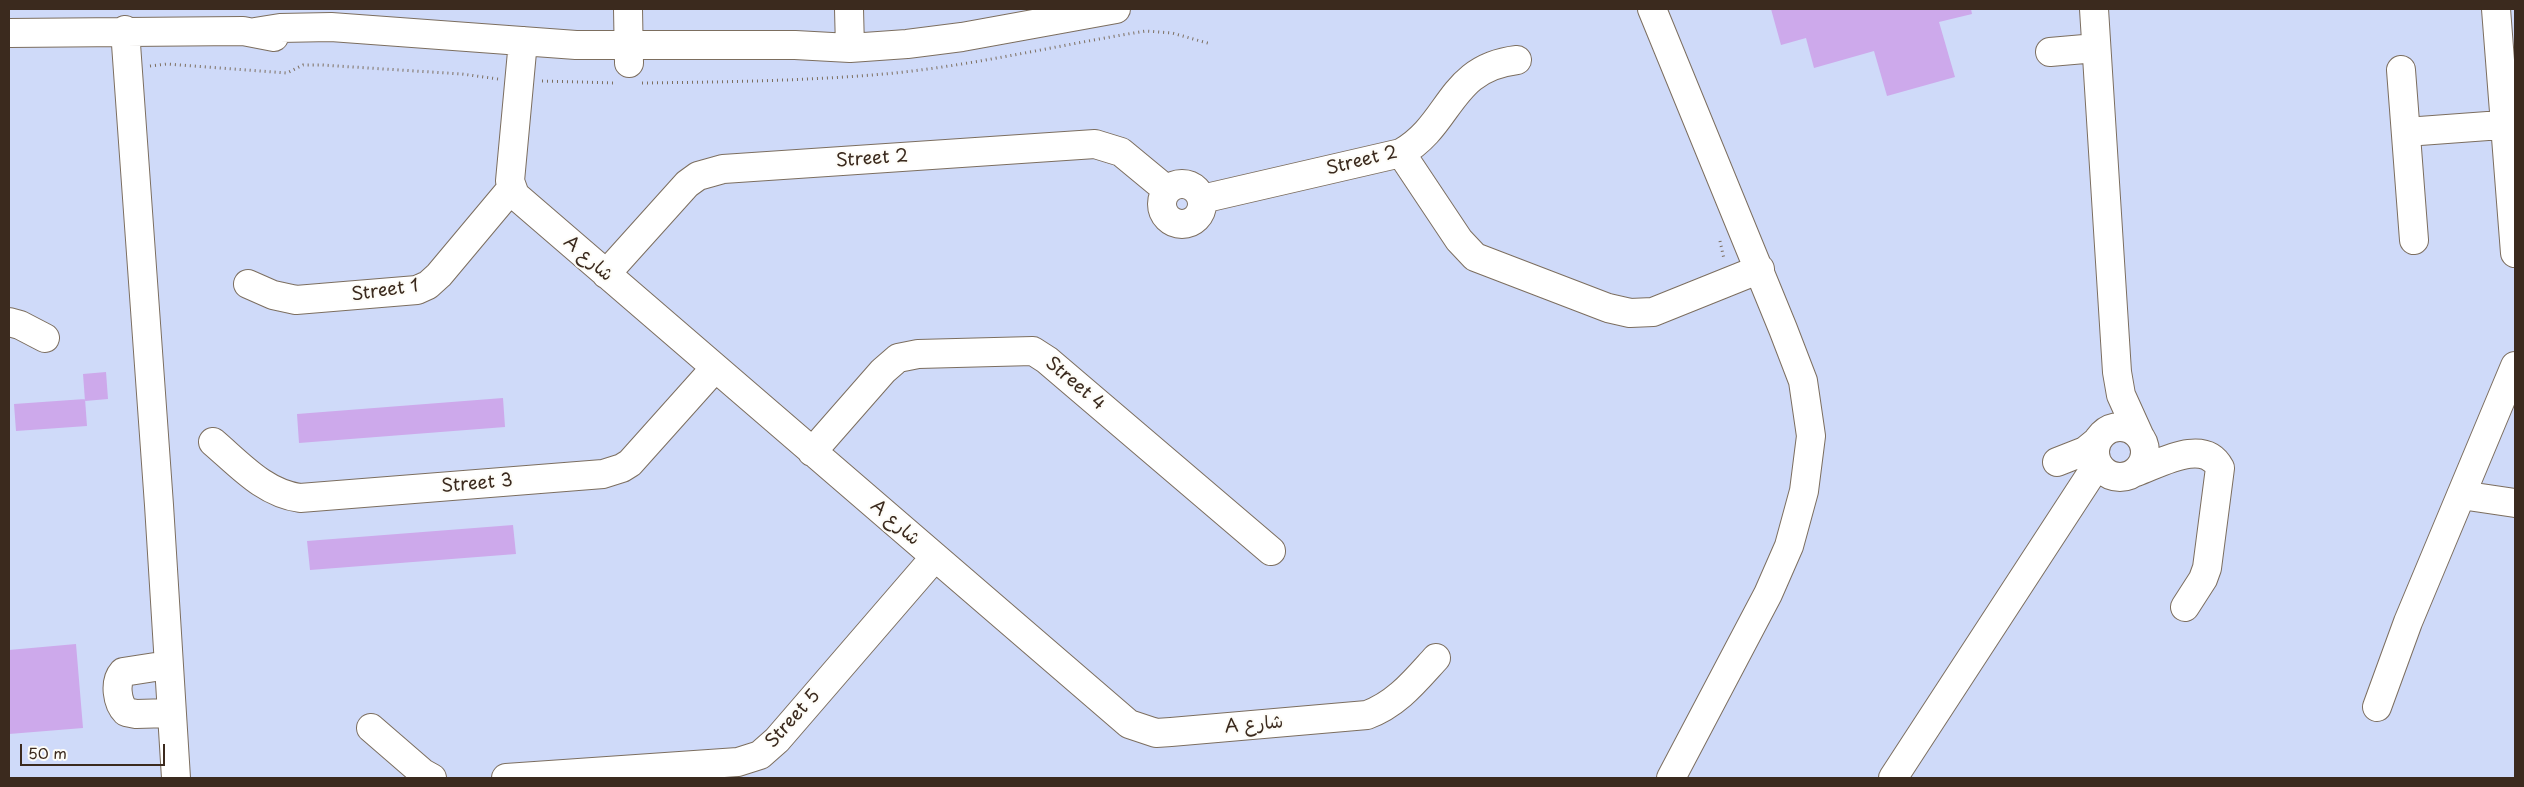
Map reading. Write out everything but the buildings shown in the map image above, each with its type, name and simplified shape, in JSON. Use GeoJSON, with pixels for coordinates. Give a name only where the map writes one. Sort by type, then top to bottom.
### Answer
{"type":"FeatureCollection","features":[{"type":"Feature","properties":{"kind":"lane"},"geometry":{"type":"LineString","coordinates":[[628,9],[629,54]]}},
{"type":"Feature","properties":{"kind":"lane"},"geometry":{"type":"LineString","coordinates":[[849,9],[850,48]]}},
{"type":"Feature","properties":{"kind":"lane"},"geometry":{"type":"LineString","coordinates":[[9,32],[124,30],[247,24],[305,42],[793,60],[822,56],[850,48],[907,44],[1016,18],[1116,9]]}},
{"type":"Feature","properties":{"kind":"lane"},"geometry":{"type":"LineString","coordinates":[[1652,9],[1760,269],[1803,382],[1811,436],[1804,491],[1790,546],[1768,594],[1671,778]]}},
{"type":"Feature","properties":{"kind":"lane"},"geometry":{"type":"LineString","coordinates":[[2094,9],[2117,372],[2124,402],[2141,438],[2145,457],[2136,472]]}},
{"type":"Feature","properties":{"kind":"lane"},"geometry":{"type":"LineString","coordinates":[[2496,9],[2510,125],[2515,253]]}},
{"type":"Feature","properties":{"kind":"lane"},"geometry":{"type":"LineString","coordinates":[[124,30],[159,505],[176,778]]}},
{"type":"Feature","properties":{"kind":"lane"},"geometry":{"type":"LineString","coordinates":[[2050,52],[2096,48]]}},
{"type":"Feature","properties":{"kind":"lane"},"geometry":{"type":"LineString","coordinates":[[511,188],[510,174],[522,50]]}},
{"type":"Feature","properties":{"kind":"lane","name":"Street 2"},"geometry":{"type":"LineString","coordinates":[[606,274],[687,184],[698,176],[723,169],[1095,144],[1121,152],[1167,190],[1179,184],[1187,184],[1198,192],[1202,199],[1401,153],[1421,139],[1471,77],[1485,68],[1501,62],[1517,60]]}},
{"type":"Feature","properties":{"kind":"lane"},"geometry":{"type":"LineString","coordinates":[[2401,70],[2414,240]]}},
{"type":"Feature","properties":{"kind":"lane"},"geometry":{"type":"LineString","coordinates":[[2406,132],[2510,125]]}},
{"type":"Feature","properties":{"kind":"lane"},"geometry":{"type":"LineString","coordinates":[[1401,153],[1459,240],[1475,257],[1608,308],[1630,313],[1653,312],[1760,269]]}},
{"type":"Feature","properties":{"kind":"lane","name":"A شارع"},"geometry":{"type":"LineString","coordinates":[[511,188],[521,201],[1117,716],[1129,724],[1149,731],[1171,732],[1367,715],[1396,701],[1436,658]]}},
{"type":"Feature","properties":{"kind":"lane","name":"Street 1"},"geometry":{"type":"LineString","coordinates":[[248,284],[273,295],[296,300],[418,290],[428,285],[438,275],[511,188]]}},
{"type":"Feature","properties":{"kind":"lane"},"geometry":{"type":"LineString","coordinates":[[9,322],[20,325],[45,338]]}},
{"type":"Feature","properties":{"kind":"lane"},"geometry":{"type":"LineString","coordinates":[[1655,778],[1753,589],[1774,540],[1788,489],[1795,436],[1793,382],[1783,329]]}},
{"type":"Feature","properties":{"kind":"lane","name":"Street 4"},"geometry":{"type":"LineString","coordinates":[[812,452],[883,370],[898,358],[918,354],[1033,352],[1047,360],[1271,551]]}},
{"type":"Feature","properties":{"kind":"lane"},"geometry":{"type":"LineString","coordinates":[[2377,707],[2408,622],[2515,366]]}},
{"type":"Feature","properties":{"kind":"lane","name":"Street 3"},"geometry":{"type":"LineString","coordinates":[[213,442],[261,484],[286,496],[300,498],[603,474],[622,468],[630,463],[715,368]]}},
{"type":"Feature","properties":{"kind":"lane"},"geometry":{"type":"LineString","coordinates":[[2117,372],[2097,452],[2103,471],[2119,478],[2179,455],[2209,455],[2216,460],[2220,468],[2207,568],[2203,579],[2185,607]]}},
{"type":"Feature","properties":{"kind":"lane"},"geometry":{"type":"LineString","coordinates":[[1893,778],[2097,452],[2104,432],[2113,427],[2123,427],[2141,438],[2179,455]]}},
{"type":"Feature","properties":{"kind":"lane"},"geometry":{"type":"LineString","coordinates":[[2461,495],[2515,503]]}},
{"type":"Feature","properties":{"kind":"lane","name":"Street 5"},"geometry":{"type":"LineString","coordinates":[[506,778],[738,762],[760,755],[777,740],[935,557]]}},
{"type":"Feature","properties":{"kind":"lane"},"geometry":{"type":"LineString","coordinates":[[168,665],[123,672],[118,680],[118,686],[120,704],[126,712],[136,714],[171,713]]}},
{"type":"Feature","properties":{"kind":"lane"},"geometry":{"type":"LineString","coordinates":[[372,728],[423,773],[432,778]]}},
{"type":"Feature","properties":{"kind":"shaded area"},"geometry":{"type":"Polygon","coordinates":[[[9,9],[2515,9],[2515,778],[9,778],[9,9]]]}}]}
